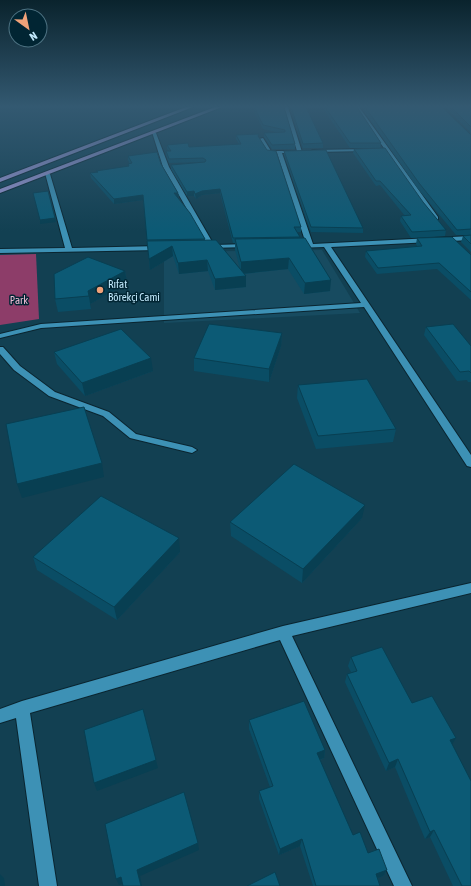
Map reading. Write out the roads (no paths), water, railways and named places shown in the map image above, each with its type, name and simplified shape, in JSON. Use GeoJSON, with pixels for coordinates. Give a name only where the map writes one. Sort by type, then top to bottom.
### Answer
{"type":"FeatureCollection","features":[{"type":"Feature","properties":{"kind":"highway"},"geometry":{"type":"LineString","coordinates":[[0,180],[83,148]]}},
{"type":"Feature","properties":{"kind":"highway"},"geometry":{"type":"LineString","coordinates":[[0,192],[114,148]]}},
{"type":"Feature","properties":{"kind":"street"},"geometry":{"type":"LineString","coordinates":[[159,148],[166,167],[212,247]]}},
{"type":"Feature","properties":{"kind":"street"},"geometry":{"type":"LineString","coordinates":[[267,148],[270,152],[371,150]]}},
{"type":"Feature","properties":{"kind":"street"},"geometry":{"type":"LineString","coordinates":[[379,150],[387,150],[438,221]]}},
{"type":"Feature","properties":{"kind":"street"},"geometry":{"type":"LineString","coordinates":[[279,152],[310,245]]}},
{"type":"Feature","properties":{"kind":"street"},"geometry":{"type":"LineString","coordinates":[[166,167],[174,167]]}},
{"type":"Feature","properties":{"kind":"street"},"geometry":{"type":"LineString","coordinates":[[47,174],[69,250]]}},
{"type":"Feature","properties":{"kind":"street"},"geometry":{"type":"LineString","coordinates":[[447,233],[454,241]]}},
{"type":"Feature","properties":{"kind":"street"},"geometry":{"type":"LineString","coordinates":[[287,246],[454,241],[471,238]]}},
{"type":"Feature","properties":{"kind":"street"},"geometry":{"type":"LineString","coordinates":[[326,245],[471,463]]}},
{"type":"Feature","properties":{"kind":"street"},"geometry":{"type":"LineString","coordinates":[[204,247],[257,246]]}},
{"type":"Feature","properties":{"kind":"street"},"geometry":{"type":"LineString","coordinates":[[0,251],[164,248]]}},
{"type":"Feature","properties":{"kind":"street"},"geometry":{"type":"LineString","coordinates":[[0,336],[42,326],[366,305]]}},
{"type":"Feature","properties":{"kind":"street"},"geometry":{"type":"LineString","coordinates":[[0,349],[17,368],[52,394],[106,414],[133,436],[192,450]]}},
{"type":"Feature","properties":{"kind":"street"},"geometry":{"type":"LineString","coordinates":[[0,716],[22,708],[282,632],[471,588]]}},
{"type":"Feature","properties":{"kind":"street"},"geometry":{"type":"LineString","coordinates":[[282,632],[403,886]]}},
{"type":"Feature","properties":{"kind":"street"},"geometry":{"type":"LineString","coordinates":[[22,708],[48,886]]}},
{"type":"Feature","properties":{"kind":"place","name":"Rıfat Börekçi Cami"},"geometry":{"type":"Point","coordinates":[100,290]}},
{"type":"Feature","properties":{"kind":"park label","name":"Park"},"geometry":{"type":"Point","coordinates":[19,300]}}]}
